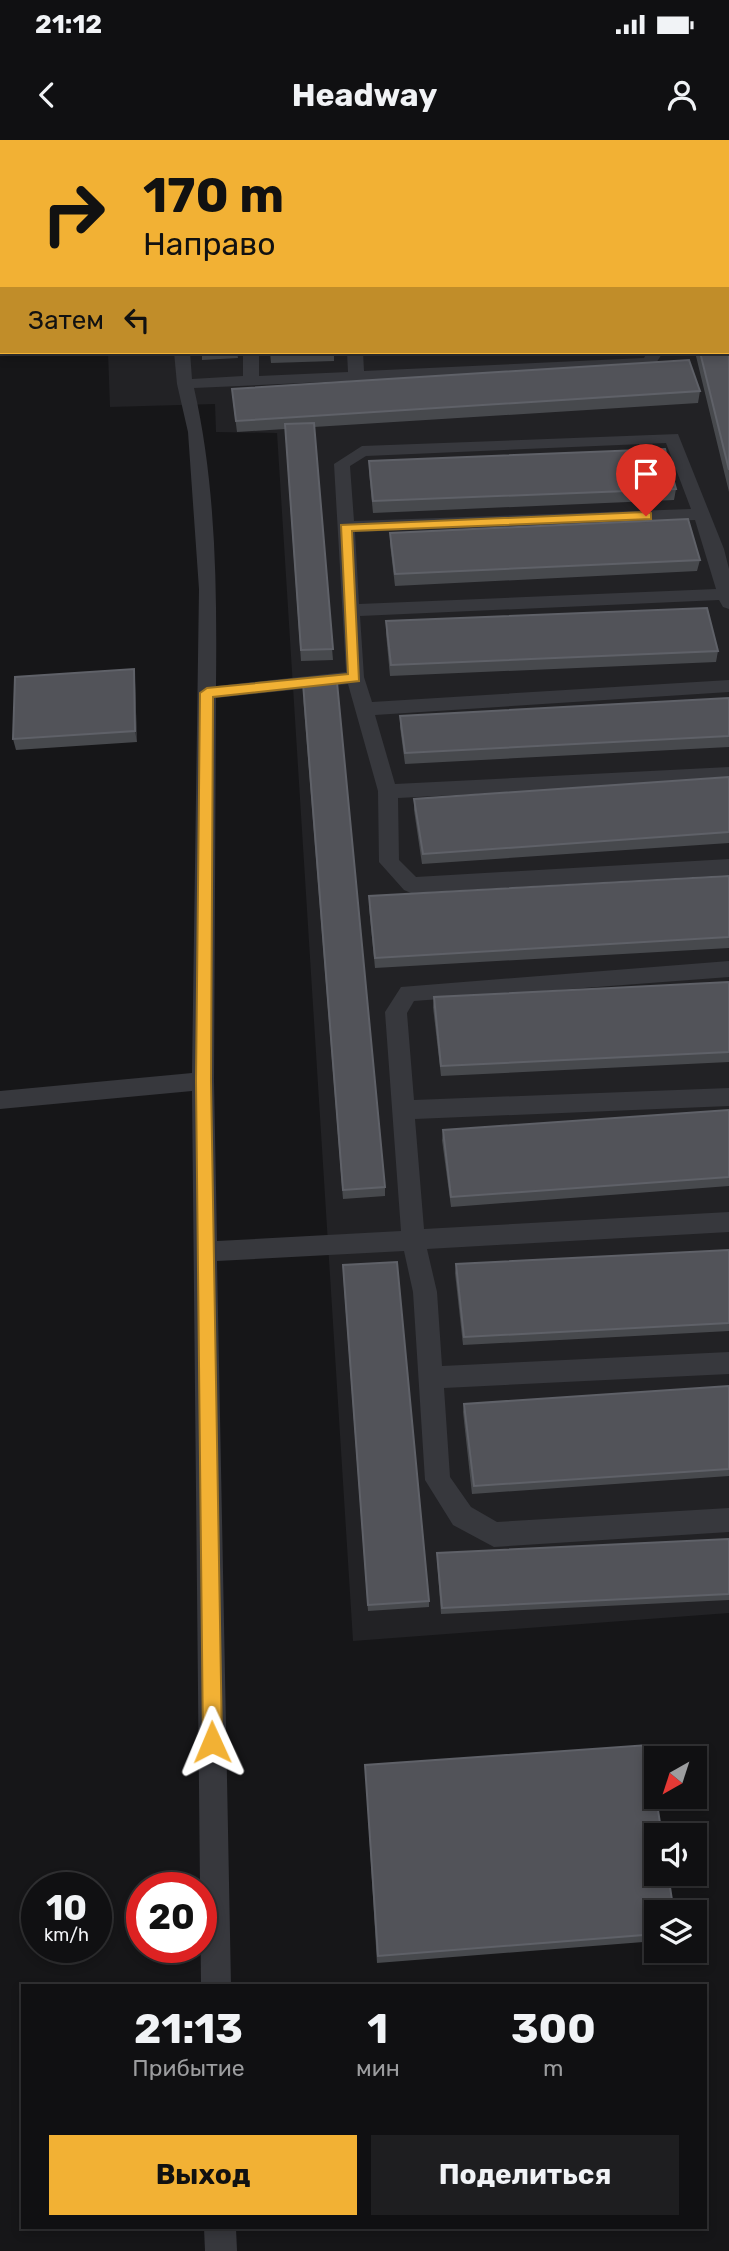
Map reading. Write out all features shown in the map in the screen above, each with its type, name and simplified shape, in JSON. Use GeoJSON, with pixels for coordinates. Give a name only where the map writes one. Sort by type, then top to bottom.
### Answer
{"type":"FeatureCollection","features":[{"type":"Feature","properties":{"kind":"lane"},"geometry":{"type":"LineString","coordinates":[[182,354],[185,384],[196,432],[208,589],[203,1081],[216,1984]]}},
{"type":"Feature","properties":{"kind":"lane"},"geometry":{"type":"LineString","coordinates":[[251,354],[251,380]]}},
{"type":"Feature","properties":{"kind":"lane"},"geometry":{"type":"LineString","coordinates":[[355,354],[356,375]]}},
{"type":"Feature","properties":{"kind":"lane"},"geometry":{"type":"LineString","coordinates":[[185,384],[649,362],[653,354]]}},
{"type":"Feature","properties":{"kind":"lane"},"geometry":{"type":"LineString","coordinates":[[350,610],[728,598],[715,550],[671,438],[362,451],[342,464],[350,610],[355,677],[388,792],[389,862],[411,885],[729,867]]}},
{"type":"Feature","properties":{"kind":"lane"},"geometry":{"type":"LineString","coordinates":[[346,527],[701,514]]}},
{"type":"Feature","properties":{"kind":"lane"},"geometry":{"type":"LineString","coordinates":[[207,693],[355,677]]}},
{"type":"Feature","properties":{"kind":"lane"},"geometry":{"type":"LineString","coordinates":[[364,709],[729,686]]}},
{"type":"Feature","properties":{"kind":"lane"},"geometry":{"type":"LineString","coordinates":[[388,792],[729,774]]}},
{"type":"Feature","properties":{"kind":"lane"},"geometry":{"type":"LineString","coordinates":[[729,969],[408,993],[396,1012],[413,1239],[425,1292],[438,1480],[462,1516],[494,1535],[729,1520]]}},
{"type":"Feature","properties":{"kind":"lane"},"geometry":{"type":"LineString","coordinates":[[0,1100],[203,1081]]}},
{"type":"Feature","properties":{"kind":"lane"},"geometry":{"type":"LineString","coordinates":[[404,1110],[729,1097]]}},
{"type":"Feature","properties":{"kind":"lane"},"geometry":{"type":"LineString","coordinates":[[204,1252],[729,1222]]}},
{"type":"Feature","properties":{"kind":"lane"},"geometry":{"type":"LineString","coordinates":[[431,1378],[729,1363]]}},
{"type":"Feature","properties":{"kind":"lane"},"geometry":{"type":"LineString","coordinates":[[220,2229],[221,2251]]}},
{"type":"Feature","properties":{"kind":"shaded area"},"geometry":{"type":"Polygon","coordinates":[[[108,354],[719,354],[729,394],[729,1613],[353,1641],[277,433],[216,432],[215,404],[110,407],[108,354]]]}},
{"type":"Feature","properties":{"kind":"building"},"geometry":{"type":"Polygon","coordinates":[[[700,354],[729,354],[729,470],[700,354]]]}},
{"type":"Feature","properties":{"kind":"building"},"geometry":{"type":"Polygon","coordinates":[[[689,360],[700,391],[236,421],[232,389],[689,360]]]}},
{"type":"Feature","properties":{"kind":"building"},"geometry":{"type":"Polygon","coordinates":[[[314,423],[333,649],[301,650],[285,424],[314,423]]]}},
{"type":"Feature","properties":{"kind":"building"},"geometry":{"type":"Polygon","coordinates":[[[665,449],[676,489],[373,501],[369,461],[665,449]]]}},
{"type":"Feature","properties":{"kind":"building"},"geometry":{"type":"Polygon","coordinates":[[[688,519],[700,560],[395,574],[390,533],[688,519]]]}},
{"type":"Feature","properties":{"kind":"building"},"geometry":{"type":"Polygon","coordinates":[[[707,608],[718,651],[391,665],[386,621],[707,608]]]}},
{"type":"Feature","properties":{"kind":"building"},"geometry":{"type":"Polygon","coordinates":[[[134,669],[135,731],[13,739],[15,677],[134,669]]]}},
{"type":"Feature","properties":{"kind":"building"},"geometry":{"type":"Polygon","coordinates":[[[337,682],[385,1187],[343,1190],[303,683],[337,682]]]}},
{"type":"Feature","properties":{"kind":"building"},"geometry":{"type":"Polygon","coordinates":[[[729,698],[729,736],[405,753],[400,716],[729,698]]]}},
{"type":"Feature","properties":{"kind":"building"},"geometry":{"type":"Polygon","coordinates":[[[729,777],[729,832],[423,854],[414,799],[729,777]]]}},
{"type":"Feature","properties":{"kind":"building"},"geometry":{"type":"Polygon","coordinates":[[[729,876],[729,937],[375,958],[369,896],[729,876]]]}},
{"type":"Feature","properties":{"kind":"building"},"geometry":{"type":"Polygon","coordinates":[[[729,982],[729,1052],[441,1066],[434,997],[729,982]]]}},
{"type":"Feature","properties":{"kind":"building"},"geometry":{"type":"Polygon","coordinates":[[[729,1110],[729,1177],[451,1197],[443,1130],[729,1110]]]}},
{"type":"Feature","properties":{"kind":"building"},"geometry":{"type":"Polygon","coordinates":[[[729,1250],[729,1323],[464,1337],[456,1264],[729,1250]]]}},
{"type":"Feature","properties":{"kind":"building"},"geometry":{"type":"Polygon","coordinates":[[[397,1262],[429,1601],[368,1605],[343,1265],[397,1262]]]}},
{"type":"Feature","properties":{"kind":"building"},"geometry":{"type":"Polygon","coordinates":[[[729,1386],[729,1469],[474,1486],[464,1404],[729,1386]]]}},
{"type":"Feature","properties":{"kind":"building"},"geometry":{"type":"Polygon","coordinates":[[[729,1539],[729,1594],[442,1608],[437,1553],[729,1539]]]}},
{"type":"Feature","properties":{"kind":"building"},"geometry":{"type":"Polygon","coordinates":[[[648,1745],[644,1746],[644,1810],[658,1810],[660,1823],[644,1823],[644,1886],[670,1886],[672,1900],[644,1900],[644,1935],[378,1956],[365,1765],[648,1745]]]}},
{"type":"Feature","properties":{"kind":"route"},"geometry":{"type":"LineString","coordinates":[[212,1742],[203,1081],[207,693],[355,677],[346,527],[646,516]]}}]}
